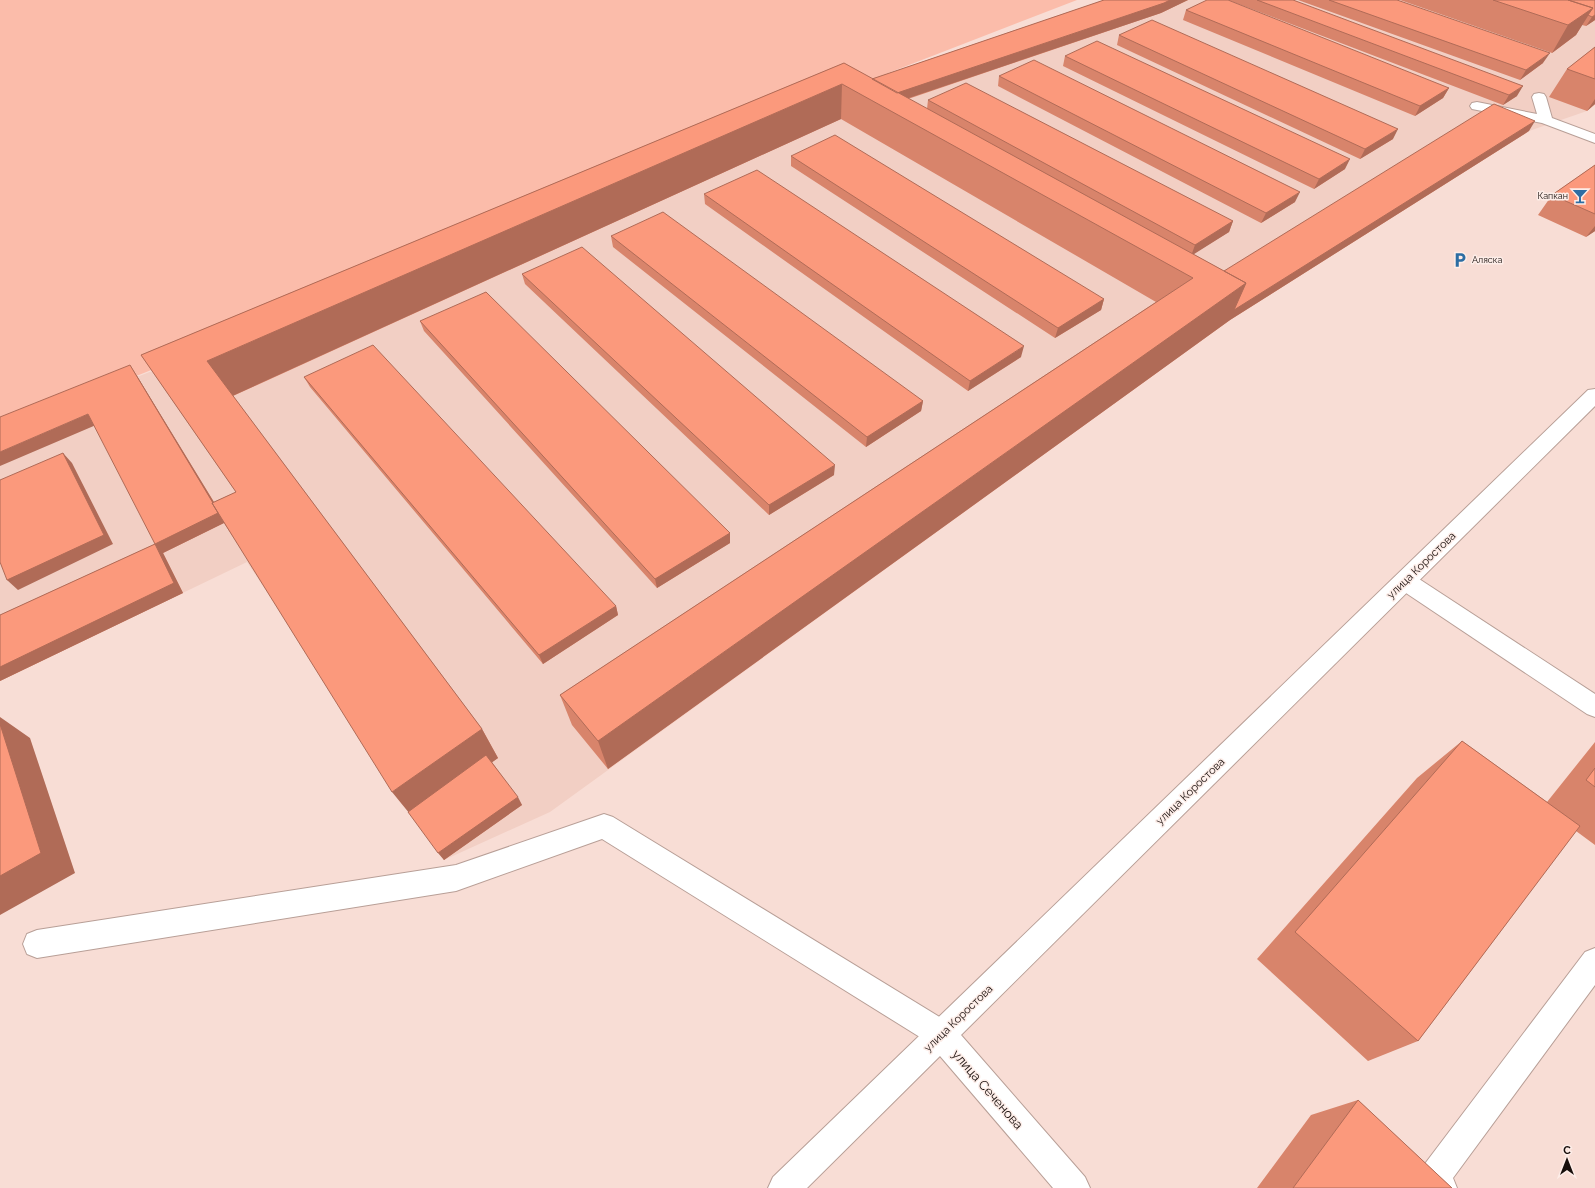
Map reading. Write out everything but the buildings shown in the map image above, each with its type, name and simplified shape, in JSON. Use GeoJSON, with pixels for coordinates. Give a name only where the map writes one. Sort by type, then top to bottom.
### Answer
{"type":"FeatureCollection","features":[{"type":"Feature","properties":{"kind":"street"},"geometry":{"type":"LineString","coordinates":[[1539,97],[1546,120]]}},
{"type":"Feature","properties":{"kind":"street"},"geometry":{"type":"LineString","coordinates":[[1477,106],[1546,120],[1595,139]]}},
{"type":"Feature","properties":{"kind":"street","name":"улица Коростова"},"geometry":{"type":"LineString","coordinates":[[784,1188],[1595,395]]}},
{"type":"Feature","properties":{"kind":"street"},"geometry":{"type":"LineString","coordinates":[[1405,581],[1595,707]]}},
{"type":"Feature","properties":{"kind":"street","name":"улица Сеченова"},"geometry":{"type":"LineString","coordinates":[[37,944],[456,878],[604,826],[941,1034],[1019,1124]]}},
{"type":"Feature","properties":{"kind":"street"},"geometry":{"type":"LineString","coordinates":[[1441,1188],[1432,1180],[1594,962]]}},
{"type":"Feature","properties":{"kind":"shaded area"},"geometry":{"type":"Polygon","coordinates":[[[0,0],[1077,0],[847,89],[0,431],[0,0]]]}},
{"type":"Feature","properties":{"kind":"shaded area"},"geometry":{"type":"Polygon","coordinates":[[[1129,0],[1595,0],[1595,104],[1587,111],[1529,131],[1230,320],[550,812],[444,860],[247,562],[0,681],[0,431],[842,99],[1129,0]]]}},
{"type":"Feature","properties":{"kind":"place","name":"Капкан"},"geometry":{"type":"Point","coordinates":[1580,196]}},
{"type":"Feature","properties":{"kind":"place","name":"Аляска"},"geometry":{"type":"Point","coordinates":[1460,260]}}]}
